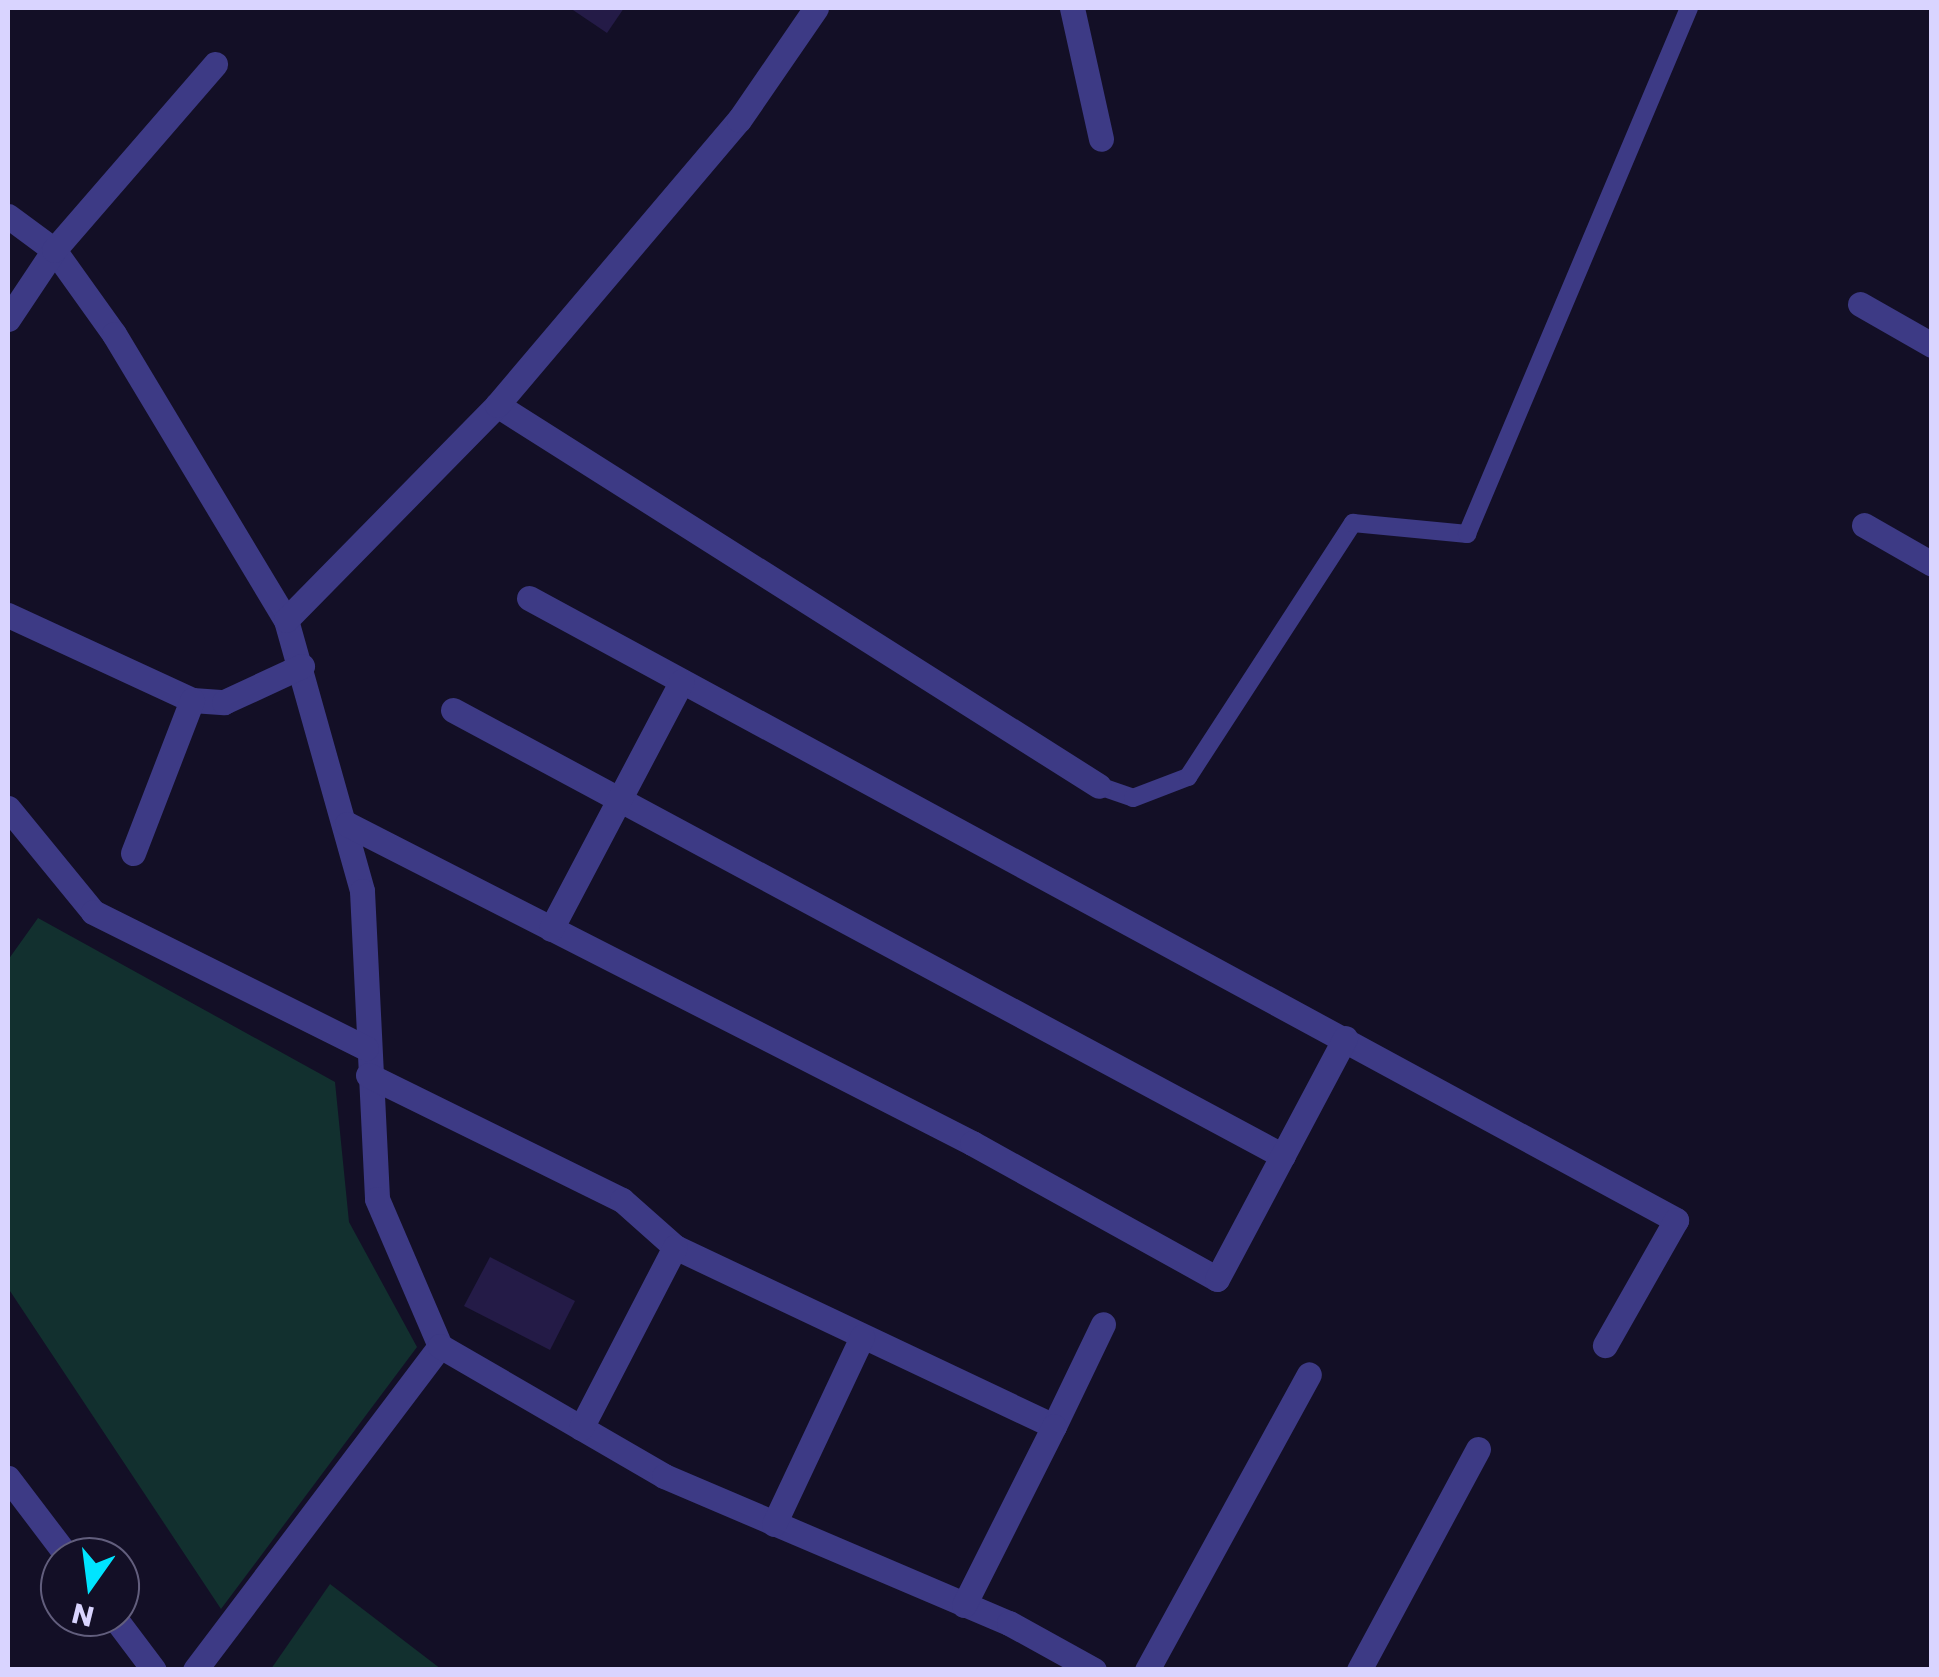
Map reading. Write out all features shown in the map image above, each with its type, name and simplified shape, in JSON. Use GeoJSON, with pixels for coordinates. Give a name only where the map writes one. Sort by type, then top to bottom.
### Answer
{"type":"FeatureCollection","features":[{"type":"Feature","properties":{"kind":"street"},"geometry":{"type":"LineString","coordinates":[[286,620],[497,405],[739,120],[816,8]]}},
{"type":"Feature","properties":{"kind":"street"},"geometry":{"type":"LineString","coordinates":[[1072,8],[1101,139]]}},
{"type":"Feature","properties":{"kind":"street"},"geometry":{"type":"LineString","coordinates":[[8,320],[54,250],[215,64]]}},
{"type":"Feature","properties":{"kind":"street"},"geometry":{"type":"LineString","coordinates":[[8,216],[54,250],[286,620],[347,824],[362,891],[366,1048],[378,1198],[440,1346],[581,1428],[774,1524],[964,1605],[1094,1670]]}},
{"type":"Feature","properties":{"kind":"street"},"geometry":{"type":"LineString","coordinates":[[1860,304],[1932,345]]}},
{"type":"Feature","properties":{"kind":"street"},"geometry":{"type":"LineString","coordinates":[[497,405],[1100,786]]}},
{"type":"Feature","properties":{"kind":"street"},"geometry":{"type":"LineString","coordinates":[[1864,525],[1932,564]]}},
{"type":"Feature","properties":{"kind":"street"},"geometry":{"type":"LineString","coordinates":[[529,598],[1676,1220],[1605,1345]]}},
{"type":"Feature","properties":{"kind":"street"},"geometry":{"type":"LineString","coordinates":[[8,615],[192,700],[224,702],[302,666]]}},
{"type":"Feature","properties":{"kind":"street"},"geometry":{"type":"LineString","coordinates":[[551,929],[682,681]]}},
{"type":"Feature","properties":{"kind":"street"},"geometry":{"type":"LineString","coordinates":[[133,853],[192,700]]}},
{"type":"Feature","properties":{"kind":"street"},"geometry":{"type":"LineString","coordinates":[[453,710],[616,802],[1283,1156]]}},
{"type":"Feature","properties":{"kind":"street"},"geometry":{"type":"LineString","coordinates":[[8,808],[93,912],[366,1048]]}},
{"type":"Feature","properties":{"kind":"street"},"geometry":{"type":"LineString","coordinates":[[347,824],[1218,1280],[1346,1038]]}},
{"type":"Feature","properties":{"kind":"street"},"geometry":{"type":"LineString","coordinates":[[368,1075],[622,1200],[675,1247],[1054,1426]]}},
{"type":"Feature","properties":{"kind":"street"},"geometry":{"type":"LineString","coordinates":[[581,1428],[675,1247]]}},
{"type":"Feature","properties":{"kind":"street"},"geometry":{"type":"LineString","coordinates":[[964,1605],[1103,1324]]}},
{"type":"Feature","properties":{"kind":"street"},"geometry":{"type":"LineString","coordinates":[[774,1524],[862,1337]]}},
{"type":"Feature","properties":{"kind":"street"},"geometry":{"type":"LineString","coordinates":[[195,1670],[440,1346]]}},
{"type":"Feature","properties":{"kind":"street"},"geometry":{"type":"LineString","coordinates":[[1147,1670],[1309,1374]]}},
{"type":"Feature","properties":{"kind":"street"},"geometry":{"type":"LineString","coordinates":[[1360,1670],[1478,1448]]}},
{"type":"Feature","properties":{"kind":"street"},"geometry":{"type":"LineString","coordinates":[[8,1478],[53,1537]]}},
{"type":"Feature","properties":{"kind":"street"},"geometry":{"type":"LineString","coordinates":[[129,1637],[154,1670]]}},
{"type":"Feature","properties":{"kind":"lane"},"geometry":{"type":"LineString","coordinates":[[1100,786],[1133,798],[1188,777],[1352,522],[1467,534],[1689,8]]}},
{"type":"Feature","properties":{"kind":"green space"},"geometry":{"type":"Polygon","coordinates":[[[38,918],[335,1082],[349,1222],[417,1347],[221,1609],[8,1288],[8,960],[38,918]]]}},
{"type":"Feature","properties":{"kind":"green space"},"geometry":{"type":"Polygon","coordinates":[[[330,1584],[441,1669],[271,1669],[330,1584]]]}},
{"type":"Feature","properties":{"kind":"building"},"geometry":{"type":"Polygon","coordinates":[[[570,8],[624,8],[607,33],[570,8]]]}},
{"type":"Feature","properties":{"kind":"building"},"geometry":{"type":"Polygon","coordinates":[[[490,1257],[575,1301],[550,1350],[464,1306],[490,1257]]]}}]}
